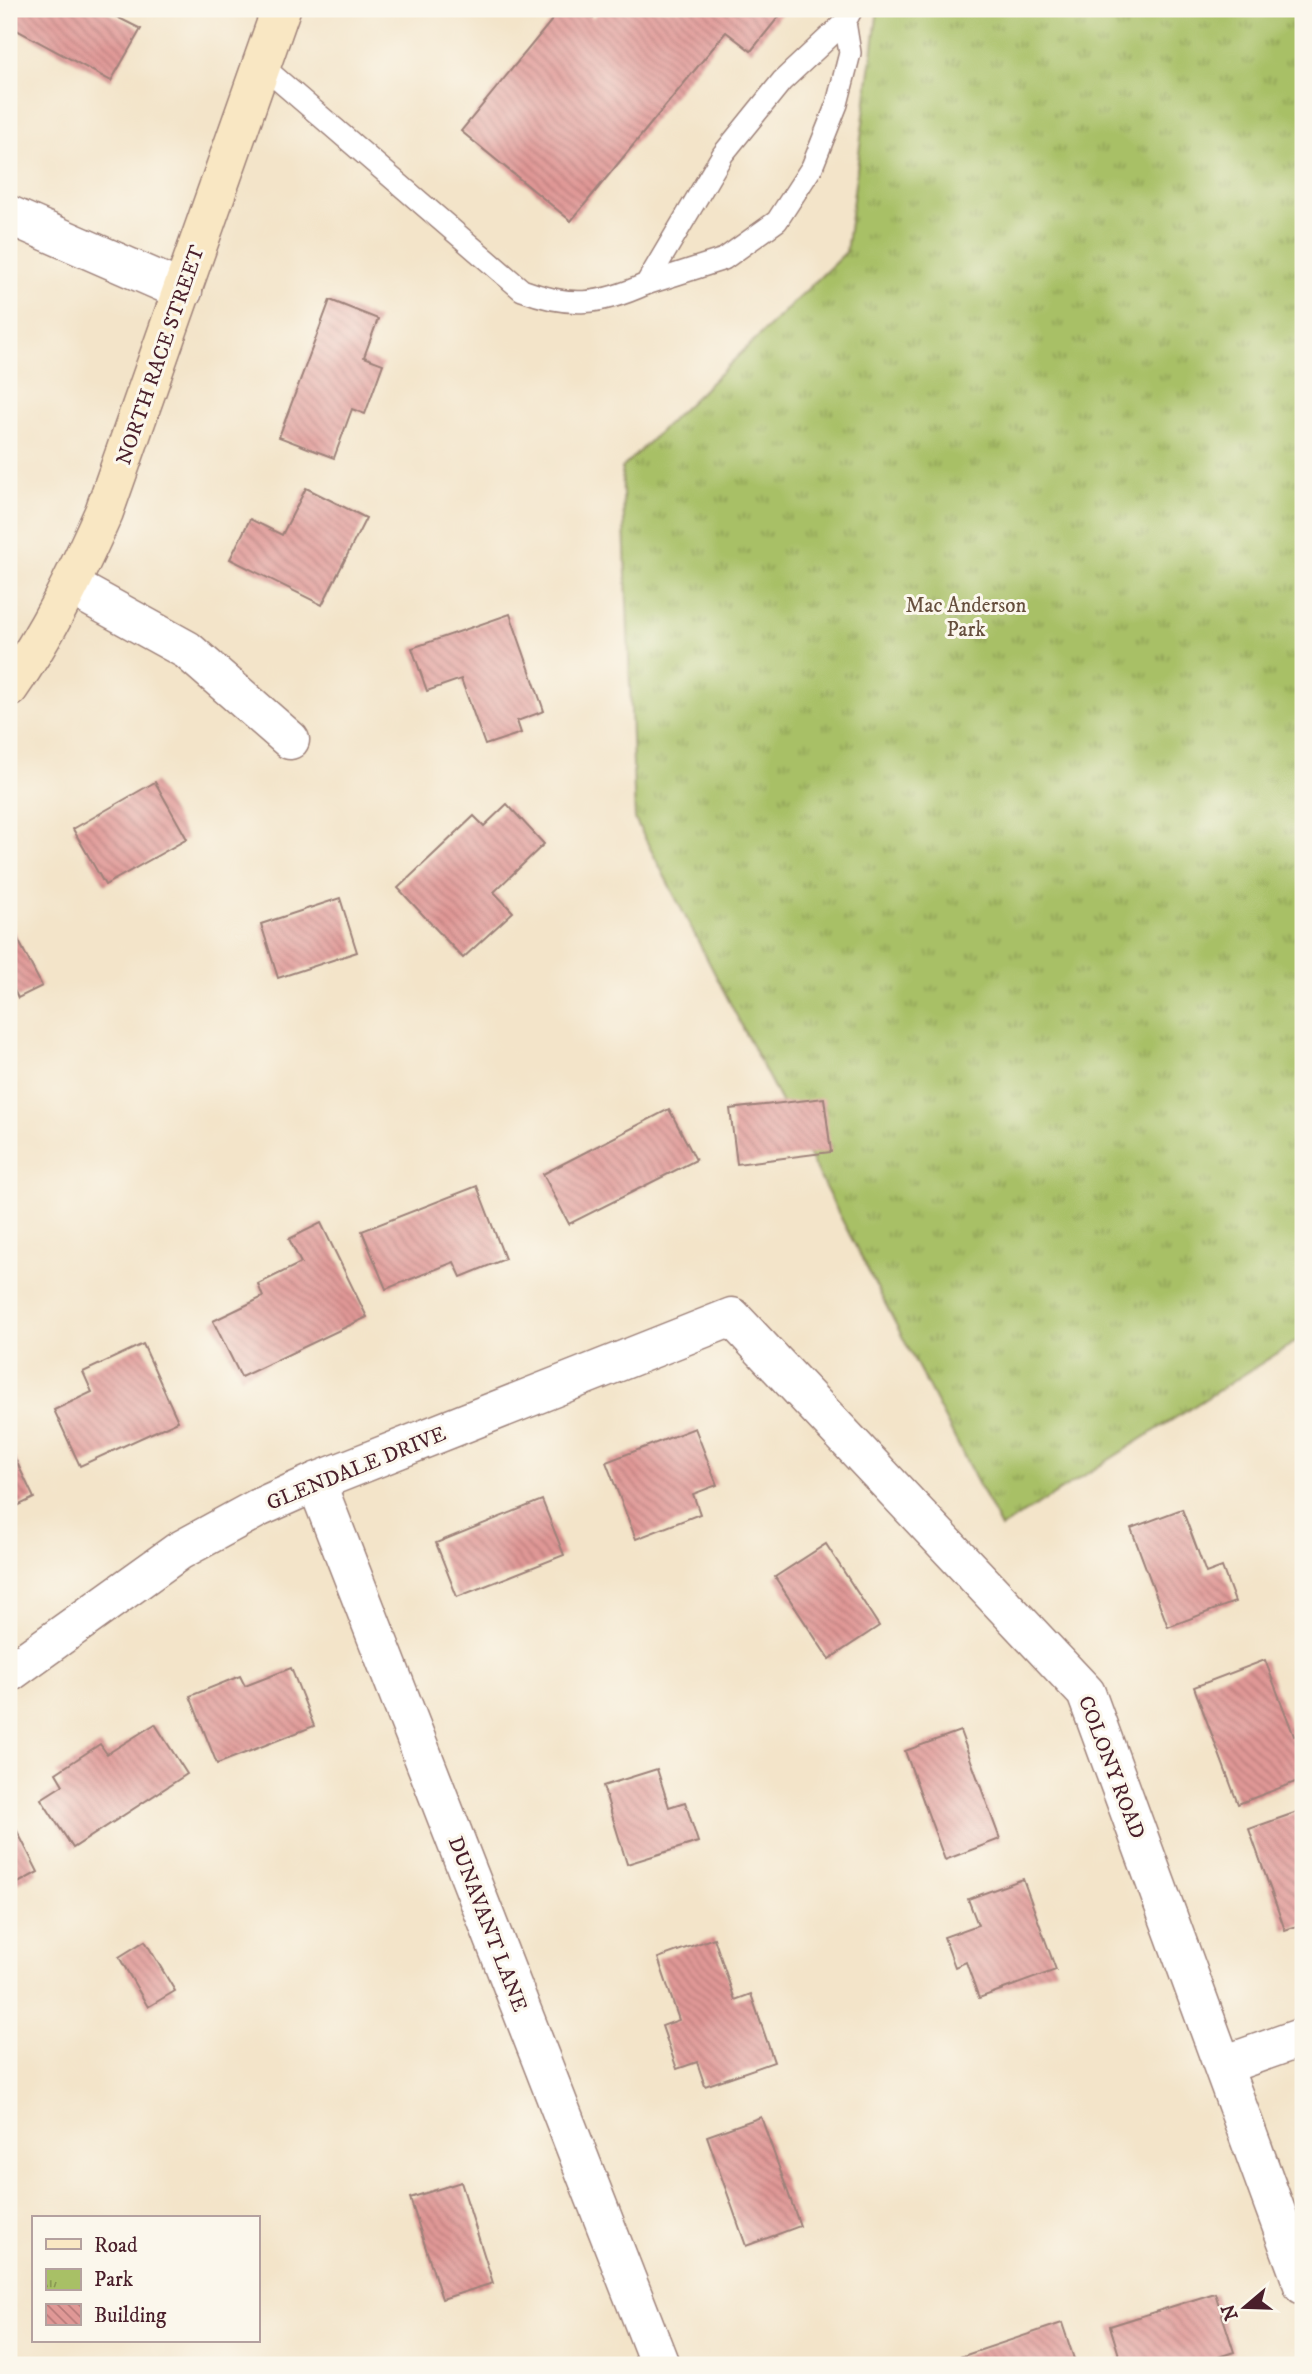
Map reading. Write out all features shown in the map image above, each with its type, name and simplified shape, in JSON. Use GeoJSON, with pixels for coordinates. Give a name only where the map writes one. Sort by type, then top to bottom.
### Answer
{"type":"FeatureCollection","features":[{"type":"Feature","properties":{"kind":"street","name":"NORTH RACE STREET"},"geometry":{"type":"LineString","coordinates":[[9,688],[31,658],[71,586],[104,512],[281,9]]}},
{"type":"Feature","properties":{"kind":"street"},"geometry":{"type":"LineString","coordinates":[[9,215],[183,291]]}},
{"type":"Feature","properties":{"kind":"street"},"geometry":{"type":"LineString","coordinates":[[71,586],[187,650],[290,740]]}},
{"type":"Feature","properties":{"kind":"street","name":"GLENDALE DRIVE"},"geometry":{"type":"LineString","coordinates":[[9,1672],[179,1551],[258,1508],[316,1482],[732,1317]]}},
{"type":"Feature","properties":{"kind":"street","name":"COLONY ROAD"},"geometry":{"type":"LineString","coordinates":[[732,1317],[1086,1693],[1303,2285]]}},
{"type":"Feature","properties":{"kind":"street","name":"DUNAVANT LANE"},"geometry":{"type":"LineString","coordinates":[[316,1482],[660,2365]]}},
{"type":"Feature","properties":{"kind":"street"},"geometry":{"type":"LineString","coordinates":[[1224,2065],[1303,2037]]}},
{"type":"Feature","properties":{"kind":"lane"},"geometry":{"type":"LineString","coordinates":[[646,284],[723,154],[782,81],[848,15]]}},
{"type":"Feature","properties":{"kind":"lane"},"geometry":{"type":"LineString","coordinates":[[260,64],[522,290],[548,300],[588,303],[627,293],[646,284],[724,259],[777,221],[812,167],[837,104],[850,53],[848,15]]}},
{"type":"Feature","properties":{"kind":"green space","name":"Mac Anderson Park"},"geometry":{"type":"Polygon","coordinates":[[[878,9],[1303,9],[1303,1337],[1001,1528],[635,819],[622,468],[846,252],[878,9]]]}},
{"type":"Feature","properties":{"kind":"building"},"geometry":{"type":"Polygon","coordinates":[[[9,9],[101,9],[141,29],[111,81],[9,26],[9,9]]]}},
{"type":"Feature","properties":{"kind":"building"},"geometry":{"type":"Polygon","coordinates":[[[561,9],[582,9],[593,18],[601,9],[785,9],[751,51],[726,32],[571,221],[461,131],[561,9]]]}},
{"type":"Feature","properties":{"kind":"building"},"geometry":{"type":"Polygon","coordinates":[[[330,300],[378,319],[364,357],[383,364],[365,414],[352,409],[334,458],[279,437],[330,300]]]}},
{"type":"Feature","properties":{"kind":"building"},"geometry":{"type":"Polygon","coordinates":[[[306,488],[366,518],[322,605],[230,559],[250,519],[282,535],[306,488]]]}},
{"type":"Feature","properties":{"kind":"building"},"geometry":{"type":"Polygon","coordinates":[[[510,614],[544,711],[517,721],[521,733],[485,745],[461,679],[427,691],[412,648],[510,614]]]}},
{"type":"Feature","properties":{"kind":"building"},"geometry":{"type":"Polygon","coordinates":[[[155,782],[187,839],[105,885],[73,829],[155,782]]]}},
{"type":"Feature","properties":{"kind":"building"},"geometry":{"type":"Polygon","coordinates":[[[507,804],[544,844],[494,892],[513,912],[463,958],[398,888],[474,816],[484,826],[507,804]]]}},
{"type":"Feature","properties":{"kind":"building"},"geometry":{"type":"Polygon","coordinates":[[[340,898],[357,952],[278,978],[261,924],[340,898]]]}},
{"type":"Feature","properties":{"kind":"building"},"geometry":{"type":"Polygon","coordinates":[[[9,922],[42,986],[18,998],[11,984],[9,986],[9,922]]]}},
{"type":"Feature","properties":{"kind":"building"},"geometry":{"type":"Polygon","coordinates":[[[824,1098],[831,1152],[737,1164],[730,1109],[824,1098]]]}},
{"type":"Feature","properties":{"kind":"building"},"geometry":{"type":"Polygon","coordinates":[[[669,1109],[696,1160],[569,1224],[543,1174],[669,1109]]]}},
{"type":"Feature","properties":{"kind":"building"},"geometry":{"type":"Polygon","coordinates":[[[477,1186],[505,1259],[461,1277],[454,1262],[386,1289],[362,1231],[477,1186]]]}},
{"type":"Feature","properties":{"kind":"building"},"geometry":{"type":"Polygon","coordinates":[[[321,1223],[367,1317],[241,1377],[213,1321],[263,1297],[258,1284],[301,1263],[289,1239],[321,1223]]]}},
{"type":"Feature","properties":{"kind":"building"},"geometry":{"type":"Polygon","coordinates":[[[143,1344],[178,1421],[80,1466],[54,1410],[92,1392],[83,1372],[143,1344]]]}},
{"type":"Feature","properties":{"kind":"building"},"geometry":{"type":"Polygon","coordinates":[[[695,1428],[717,1485],[693,1494],[700,1514],[636,1539],[606,1462],[695,1428]]]}},
{"type":"Feature","properties":{"kind":"building"},"geometry":{"type":"Polygon","coordinates":[[[9,1446],[34,1498],[9,1510],[9,1446]]]}},
{"type":"Feature","properties":{"kind":"building"},"geometry":{"type":"Polygon","coordinates":[[[542,1500],[564,1555],[457,1597],[436,1543],[542,1500]]]}},
{"type":"Feature","properties":{"kind":"building"},"geometry":{"type":"Polygon","coordinates":[[[1182,1509],[1206,1573],[1222,1567],[1235,1602],[1168,1627],[1131,1528],[1182,1509]]]}},
{"type":"Feature","properties":{"kind":"building"},"geometry":{"type":"Polygon","coordinates":[[[826,1544],[879,1626],[829,1659],[775,1577],[826,1544]]]}},
{"type":"Feature","properties":{"kind":"building"},"geometry":{"type":"Polygon","coordinates":[[[1265,1660],[1294,1736],[1303,1733],[1303,1779],[1238,1804],[1194,1687],[1265,1660]]]}},
{"type":"Feature","properties":{"kind":"building"},"geometry":{"type":"Polygon","coordinates":[[[291,1668],[314,1726],[217,1764],[190,1696],[240,1676],[245,1686],[291,1668]]]}},
{"type":"Feature","properties":{"kind":"building"},"geometry":{"type":"Polygon","coordinates":[[[155,1724],[187,1774],[73,1848],[41,1799],[63,1785],[56,1773],[100,1744],[107,1754],[155,1724]]]}},
{"type":"Feature","properties":{"kind":"building"},"geometry":{"type":"Polygon","coordinates":[[[960,1731],[1000,1839],[945,1860],[905,1751],[960,1731]]]}},
{"type":"Feature","properties":{"kind":"building"},"geometry":{"type":"Polygon","coordinates":[[[657,1769],[669,1807],[685,1802],[698,1842],[627,1864],[603,1786],[657,1769]]]}},
{"type":"Feature","properties":{"kind":"building"},"geometry":{"type":"Polygon","coordinates":[[[1303,1810],[1303,1924],[1285,1930],[1249,1829],[1303,1810]]]}},
{"type":"Feature","properties":{"kind":"building"},"geometry":{"type":"Polygon","coordinates":[[[11,1819],[38,1872],[9,1888],[9,1820],[11,1819]]]}},
{"type":"Feature","properties":{"kind":"building"},"geometry":{"type":"Polygon","coordinates":[[[1023,1879],[1056,1970],[979,1998],[966,1962],[955,1967],[944,1937],[978,1925],[968,1899],[1023,1879]]]}},
{"type":"Feature","properties":{"kind":"building"},"geometry":{"type":"Polygon","coordinates":[[[714,1938],[735,2000],[751,1994],[774,2062],[705,2086],[697,2062],[677,2069],[662,2026],[679,2020],[658,1958],[714,1938]]]}},
{"type":"Feature","properties":{"kind":"building"},"geometry":{"type":"Polygon","coordinates":[[[145,1941],[175,1991],[148,2007],[119,1957],[145,1941]]]}},
{"type":"Feature","properties":{"kind":"building"},"geometry":{"type":"Polygon","coordinates":[[[761,2117],[800,2226],[746,2246],[707,2136],[761,2117]]]}},
{"type":"Feature","properties":{"kind":"building"},"geometry":{"type":"Polygon","coordinates":[[[461,2182],[493,2283],[442,2299],[410,2198],[461,2182]]]}},
{"type":"Feature","properties":{"kind":"building"},"geometry":{"type":"Polygon","coordinates":[[[1215,2293],[1234,2352],[1193,2365],[1122,2365],[1110,2326],[1215,2293]]]}},
{"type":"Feature","properties":{"kind":"building"},"geometry":{"type":"Polygon","coordinates":[[[1062,2323],[1076,2365],[952,2365],[951,2360],[1062,2323]]]}}]}
